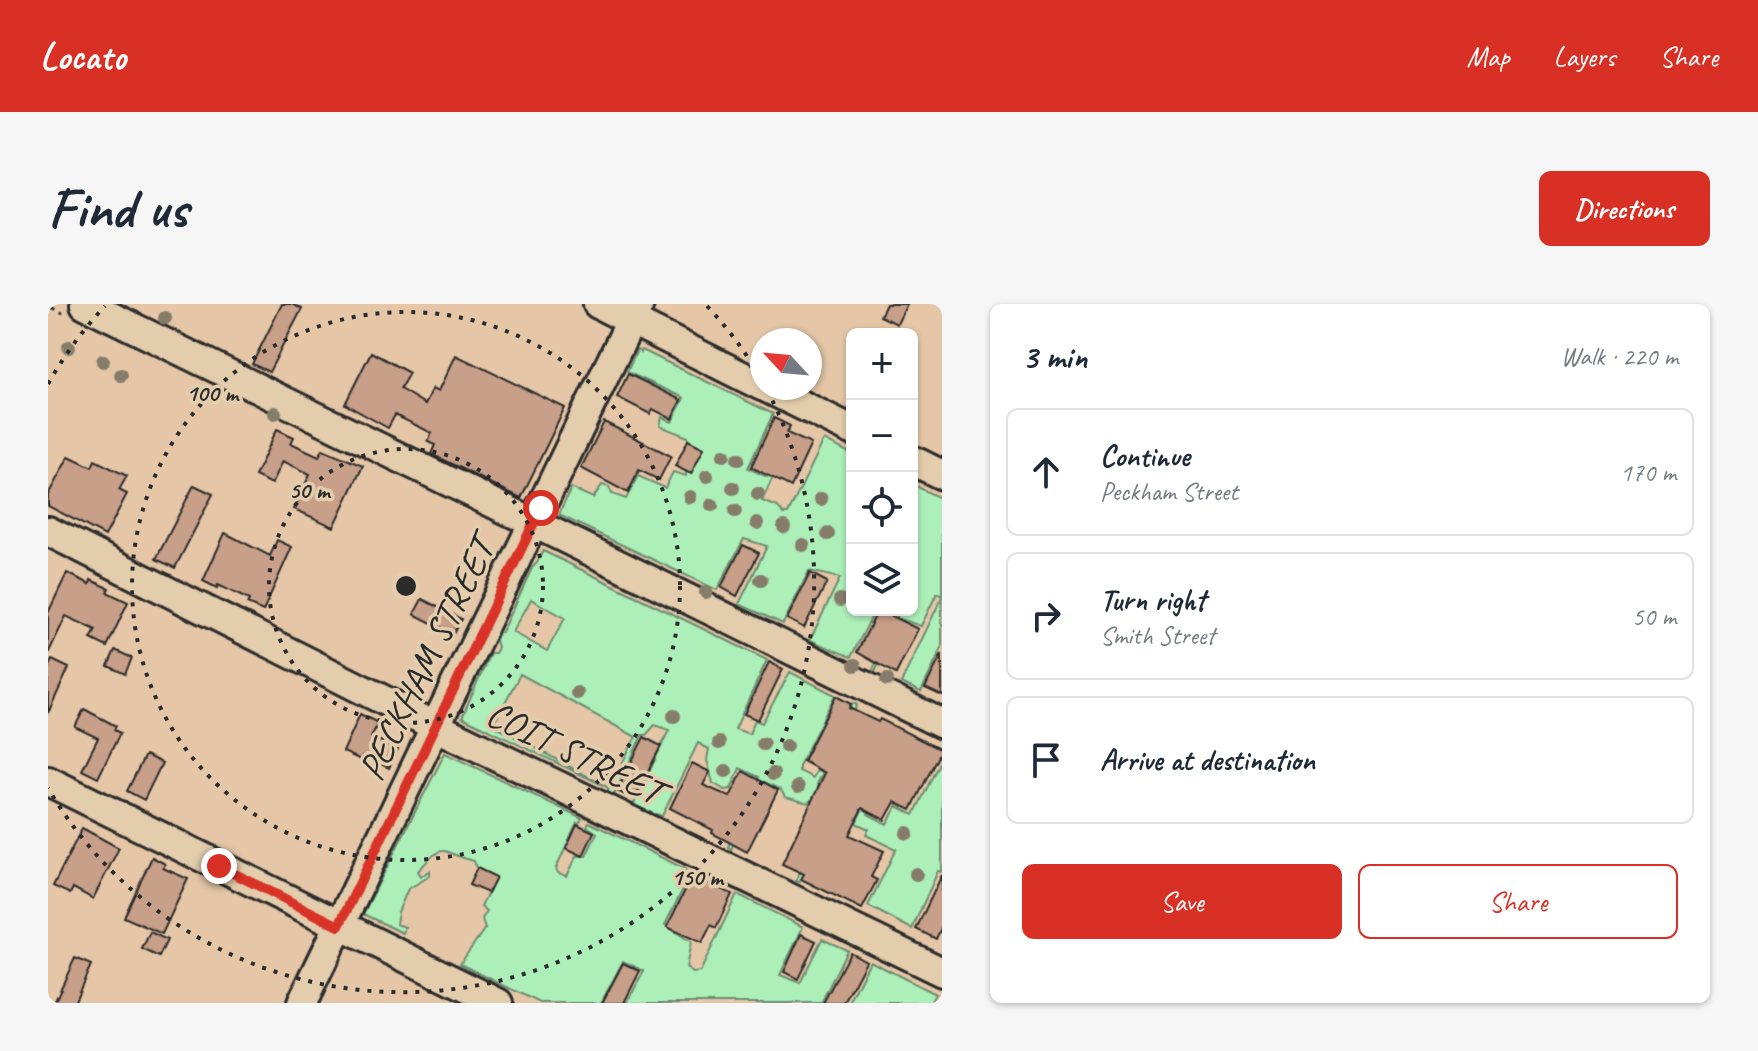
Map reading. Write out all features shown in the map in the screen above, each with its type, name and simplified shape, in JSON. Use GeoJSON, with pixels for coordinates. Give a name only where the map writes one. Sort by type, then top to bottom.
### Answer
{"type":"FeatureCollection","features":[{"type":"Feature","properties":{"kind":"street"},"geometry":{"type":"LineString","coordinates":[[85,304],[318,415],[942,724]]}},
{"type":"Feature","properties":{"kind":"street"},"geometry":{"type":"LineString","coordinates":[[598,304],[635,312],[750,379]]}},
{"type":"Feature","properties":{"kind":"street","name":"PECKHAM STREET"},"geometry":{"type":"LineString","coordinates":[[302,1003],[635,312]]}},
{"type":"Feature","properties":{"kind":"street"},"geometry":{"type":"LineString","coordinates":[[791,400],[846,427]]}},
{"type":"Feature","properties":{"kind":"street"},"geometry":{"type":"LineString","coordinates":[[918,463],[942,475]]}},
{"type":"Feature","properties":{"kind":"street","name":"COIT STREET"},"geometry":{"type":"LineString","coordinates":[[48,531],[435,726],[942,972]]}},
{"type":"Feature","properties":{"kind":"street"},"geometry":{"type":"LineString","coordinates":[[48,781],[498,1003]]}},
{"type":"Feature","properties":{"kind":"green space"},"geometry":{"type":"Polygon","coordinates":[[[637,350],[641,353],[642,350],[773,414],[748,468],[767,477],[777,457],[781,459],[762,501],[778,507],[783,514],[788,514],[824,440],[846,451],[846,616],[872,616],[851,657],[810,640],[840,578],[809,571],[783,624],[739,604],[767,546],[744,539],[717,590],[559,515],[571,488],[593,498],[602,485],[609,487],[612,494],[626,499],[638,476],[665,488],[673,472],[686,476],[686,468],[697,445],[688,437],[660,426],[662,417],[672,422],[684,398],[627,372],[637,350]]]}},
{"type":"Feature","properties":{"kind":"green space"},"geometry":{"type":"Polygon","coordinates":[[[918,487],[942,499],[942,596],[937,593],[921,626],[900,619],[873,676],[871,674],[897,616],[918,616],[918,487]]]}},
{"type":"Feature","properties":{"kind":"green space"},"geometry":{"type":"Polygon","coordinates":[[[543,551],[767,660],[735,729],[749,734],[755,720],[762,723],[790,672],[835,695],[799,766],[799,771],[813,778],[853,703],[857,705],[817,784],[830,789],[826,825],[800,882],[796,881],[823,822],[817,802],[785,797],[781,790],[765,782],[731,849],[728,847],[759,777],[740,768],[731,789],[725,790],[713,783],[707,760],[709,749],[698,743],[662,816],[656,814],[653,819],[632,808],[669,730],[655,725],[646,735],[642,735],[613,797],[606,795],[609,788],[462,717],[490,653],[495,653],[498,648],[496,640],[499,633],[502,633],[543,551]],[[531,599],[513,632],[547,651],[565,618],[531,599]],[[520,674],[493,725],[609,788],[636,737],[520,674]]]}},
{"type":"Feature","properties":{"kind":"green space"},"geometry":{"type":"Polygon","coordinates":[[[942,597],[942,648],[921,692],[901,683],[942,597]]]}},
{"type":"Feature","properties":{"kind":"green space"},"geometry":{"type":"Polygon","coordinates":[[[445,753],[582,818],[577,822],[556,868],[558,873],[567,876],[577,856],[586,856],[597,833],[587,826],[589,822],[685,869],[688,879],[665,925],[691,942],[686,968],[693,973],[700,972],[737,894],[803,927],[780,975],[800,983],[822,939],[847,950],[822,1001],[824,1003],[627,1003],[644,971],[623,961],[601,1003],[540,1003],[460,964],[485,928],[482,919],[487,911],[481,906],[495,879],[476,867],[474,861],[444,851],[434,855],[418,871],[421,876],[430,871],[430,876],[408,889],[396,924],[405,927],[403,933],[363,914],[445,753]]]}},
{"type":"Feature","properties":{"kind":"green space"},"geometry":{"type":"Polygon","coordinates":[[[942,757],[942,872],[938,871],[912,929],[868,906],[896,849],[866,835],[869,829],[856,823],[878,777],[877,795],[868,814],[887,824],[897,806],[914,815],[942,757]]]}},
{"type":"Feature","properties":{"kind":"green space"},"geometry":{"type":"Polygon","coordinates":[[[870,961],[935,994],[930,1003],[849,1003],[870,961]]]}},
{"type":"Feature","properties":{"kind":"building"},"geometry":{"type":"Polygon","coordinates":[[[282,304],[292,304],[302,309],[269,372],[252,364],[282,304]]]}},
{"type":"Feature","properties":{"kind":"building"},"geometry":{"type":"Polygon","coordinates":[[[886,304],[907,304],[897,324],[880,316],[886,304]]]}},
{"type":"Feature","properties":{"kind":"building"},"geometry":{"type":"Polygon","coordinates":[[[371,352],[409,373],[400,389],[425,404],[433,388],[439,391],[456,355],[565,408],[521,498],[431,454],[435,445],[428,442],[432,433],[395,415],[388,428],[345,404],[371,352]]]}},
{"type":"Feature","properties":{"kind":"building"},"geometry":{"type":"Polygon","coordinates":[[[628,374],[681,400],[672,419],[653,409],[650,414],[617,397],[628,374]]]}},
{"type":"Feature","properties":{"kind":"building"},"geometry":{"type":"Polygon","coordinates":[[[774,418],[790,426],[787,433],[811,444],[791,487],[751,467],[774,418]]]}},
{"type":"Feature","properties":{"kind":"building"},"geometry":{"type":"Polygon","coordinates":[[[604,422],[671,456],[659,480],[639,470],[628,493],[581,468],[604,422]]]}},
{"type":"Feature","properties":{"kind":"building"},"geometry":{"type":"Polygon","coordinates":[[[277,429],[294,437],[291,443],[319,456],[323,449],[363,466],[334,527],[294,509],[310,474],[283,461],[272,484],[255,476],[277,429]]]}},
{"type":"Feature","properties":{"kind":"building"},"geometry":{"type":"Polygon","coordinates":[[[688,440],[704,448],[691,474],[675,466],[688,440]]]}},
{"type":"Feature","properties":{"kind":"building"},"geometry":{"type":"Polygon","coordinates":[[[69,456],[92,467],[95,460],[127,476],[119,490],[127,494],[105,536],[48,506],[48,495],[69,456]]]}},
{"type":"Feature","properties":{"kind":"building"},"geometry":{"type":"Polygon","coordinates":[[[194,485],[213,494],[175,568],[156,559],[194,485]]]}},
{"type":"Feature","properties":{"kind":"building"},"geometry":{"type":"Polygon","coordinates":[[[225,533],[270,556],[277,540],[292,547],[263,611],[247,604],[249,600],[203,581],[225,533]]]}},
{"type":"Feature","properties":{"kind":"building"},"geometry":{"type":"Polygon","coordinates":[[[743,545],[759,553],[737,596],[721,587],[743,545]]]}},
{"type":"Feature","properties":{"kind":"building"},"geometry":{"type":"Polygon","coordinates":[[[67,573],[90,584],[91,580],[109,588],[107,592],[128,602],[107,647],[91,639],[96,630],[66,616],[48,654],[48,613],[67,573]]]}},
{"type":"Feature","properties":{"kind":"building"},"geometry":{"type":"Polygon","coordinates":[[[810,573],[827,582],[804,628],[787,619],[810,573]]]}},
{"type":"Feature","properties":{"kind":"building"},"geometry":{"type":"Polygon","coordinates":[[[422,599],[461,619],[453,634],[414,614],[422,599]]]}},
{"type":"Feature","properties":{"kind":"building"},"geometry":{"type":"Polygon","coordinates":[[[875,616],[891,616],[918,629],[896,674],[857,652],[875,616]]]}},
{"type":"Feature","properties":{"kind":"building"},"geometry":{"type":"Polygon","coordinates":[[[115,650],[132,658],[125,674],[108,666],[115,650]]]}},
{"type":"Feature","properties":{"kind":"building"},"geometry":{"type":"Polygon","coordinates":[[[942,654],[942,696],[925,688],[942,654]]]}},
{"type":"Feature","properties":{"kind":"building"},"geometry":{"type":"Polygon","coordinates":[[[52,660],[69,668],[48,713],[48,668],[52,660]]]}},
{"type":"Feature","properties":{"kind":"building"},"geometry":{"type":"Polygon","coordinates":[[[769,662],[783,669],[758,720],[744,714],[769,662]]]}},
{"type":"Feature","properties":{"kind":"building"},"geometry":{"type":"Polygon","coordinates":[[[836,696],[851,704],[849,708],[878,722],[880,719],[941,750],[911,810],[895,802],[885,820],[862,808],[849,835],[884,851],[871,877],[877,880],[862,909],[801,879],[804,874],[782,864],[825,773],[803,761],[836,696]]]}},
{"type":"Feature","properties":{"kind":"building"},"geometry":{"type":"Polygon","coordinates":[[[84,709],[116,726],[114,730],[120,733],[98,778],[82,770],[98,738],[75,727],[84,709]]]}},
{"type":"Feature","properties":{"kind":"building"},"geometry":{"type":"Polygon","coordinates":[[[360,714],[378,723],[371,737],[398,749],[389,768],[363,756],[361,760],[343,752],[360,714]]]}},
{"type":"Feature","properties":{"kind":"building"},"geometry":{"type":"Polygon","coordinates":[[[644,737],[661,746],[634,799],[617,791],[644,737]]]}},
{"type":"Feature","properties":{"kind":"building"},"geometry":{"type":"Polygon","coordinates":[[[145,755],[162,763],[144,800],[127,791],[145,755]]]}},
{"type":"Feature","properties":{"kind":"building"},"geometry":{"type":"Polygon","coordinates":[[[692,763],[710,772],[703,785],[730,797],[743,771],[778,790],[747,852],[670,808],[692,763]]]}},
{"type":"Feature","properties":{"kind":"building"},"geometry":{"type":"Polygon","coordinates":[[[577,824],[594,832],[583,856],[566,848],[577,824]]]}},
{"type":"Feature","properties":{"kind":"building"},"geometry":{"type":"Polygon","coordinates":[[[82,828],[119,848],[93,899],[73,888],[70,894],[53,886],[82,828]]]}},
{"type":"Feature","properties":{"kind":"building"},"geometry":{"type":"Polygon","coordinates":[[[152,857],[165,864],[163,868],[188,879],[162,934],[124,917],[152,857]]]}},
{"type":"Feature","properties":{"kind":"building"},"geometry":{"type":"Polygon","coordinates":[[[477,868],[496,877],[488,893],[469,885],[477,868]]]}},
{"type":"Feature","properties":{"kind":"building"},"geometry":{"type":"Polygon","coordinates":[[[942,875],[942,926],[936,939],[916,929],[942,875]]]}},
{"type":"Feature","properties":{"kind":"building"},"geometry":{"type":"Polygon","coordinates":[[[692,876],[732,894],[716,928],[711,925],[702,943],[667,927],[692,876]]]}},
{"type":"Feature","properties":{"kind":"building"},"geometry":{"type":"Polygon","coordinates":[[[150,932],[167,940],[159,957],[142,949],[150,932]]]}},
{"type":"Feature","properties":{"kind":"building"},"geometry":{"type":"Polygon","coordinates":[[[801,934],[816,941],[798,979],[784,972],[801,934]]]}},
{"type":"Feature","properties":{"kind":"building"},"geometry":{"type":"Polygon","coordinates":[[[850,952],[866,961],[844,1003],[823,1003],[850,952]]]}},
{"type":"Feature","properties":{"kind":"building"},"geometry":{"type":"Polygon","coordinates":[[[75,958],[91,965],[74,1003],[54,1003],[75,958]]]}},
{"type":"Feature","properties":{"kind":"building"},"geometry":{"type":"Polygon","coordinates":[[[623,963],[640,971],[624,1003],[602,1003],[623,963]]]}},
{"type":"Feature","properties":{"kind":"route"},"geometry":{"type":"LineString","coordinates":[[219,866],[339,926],[541,508]]}}]}
